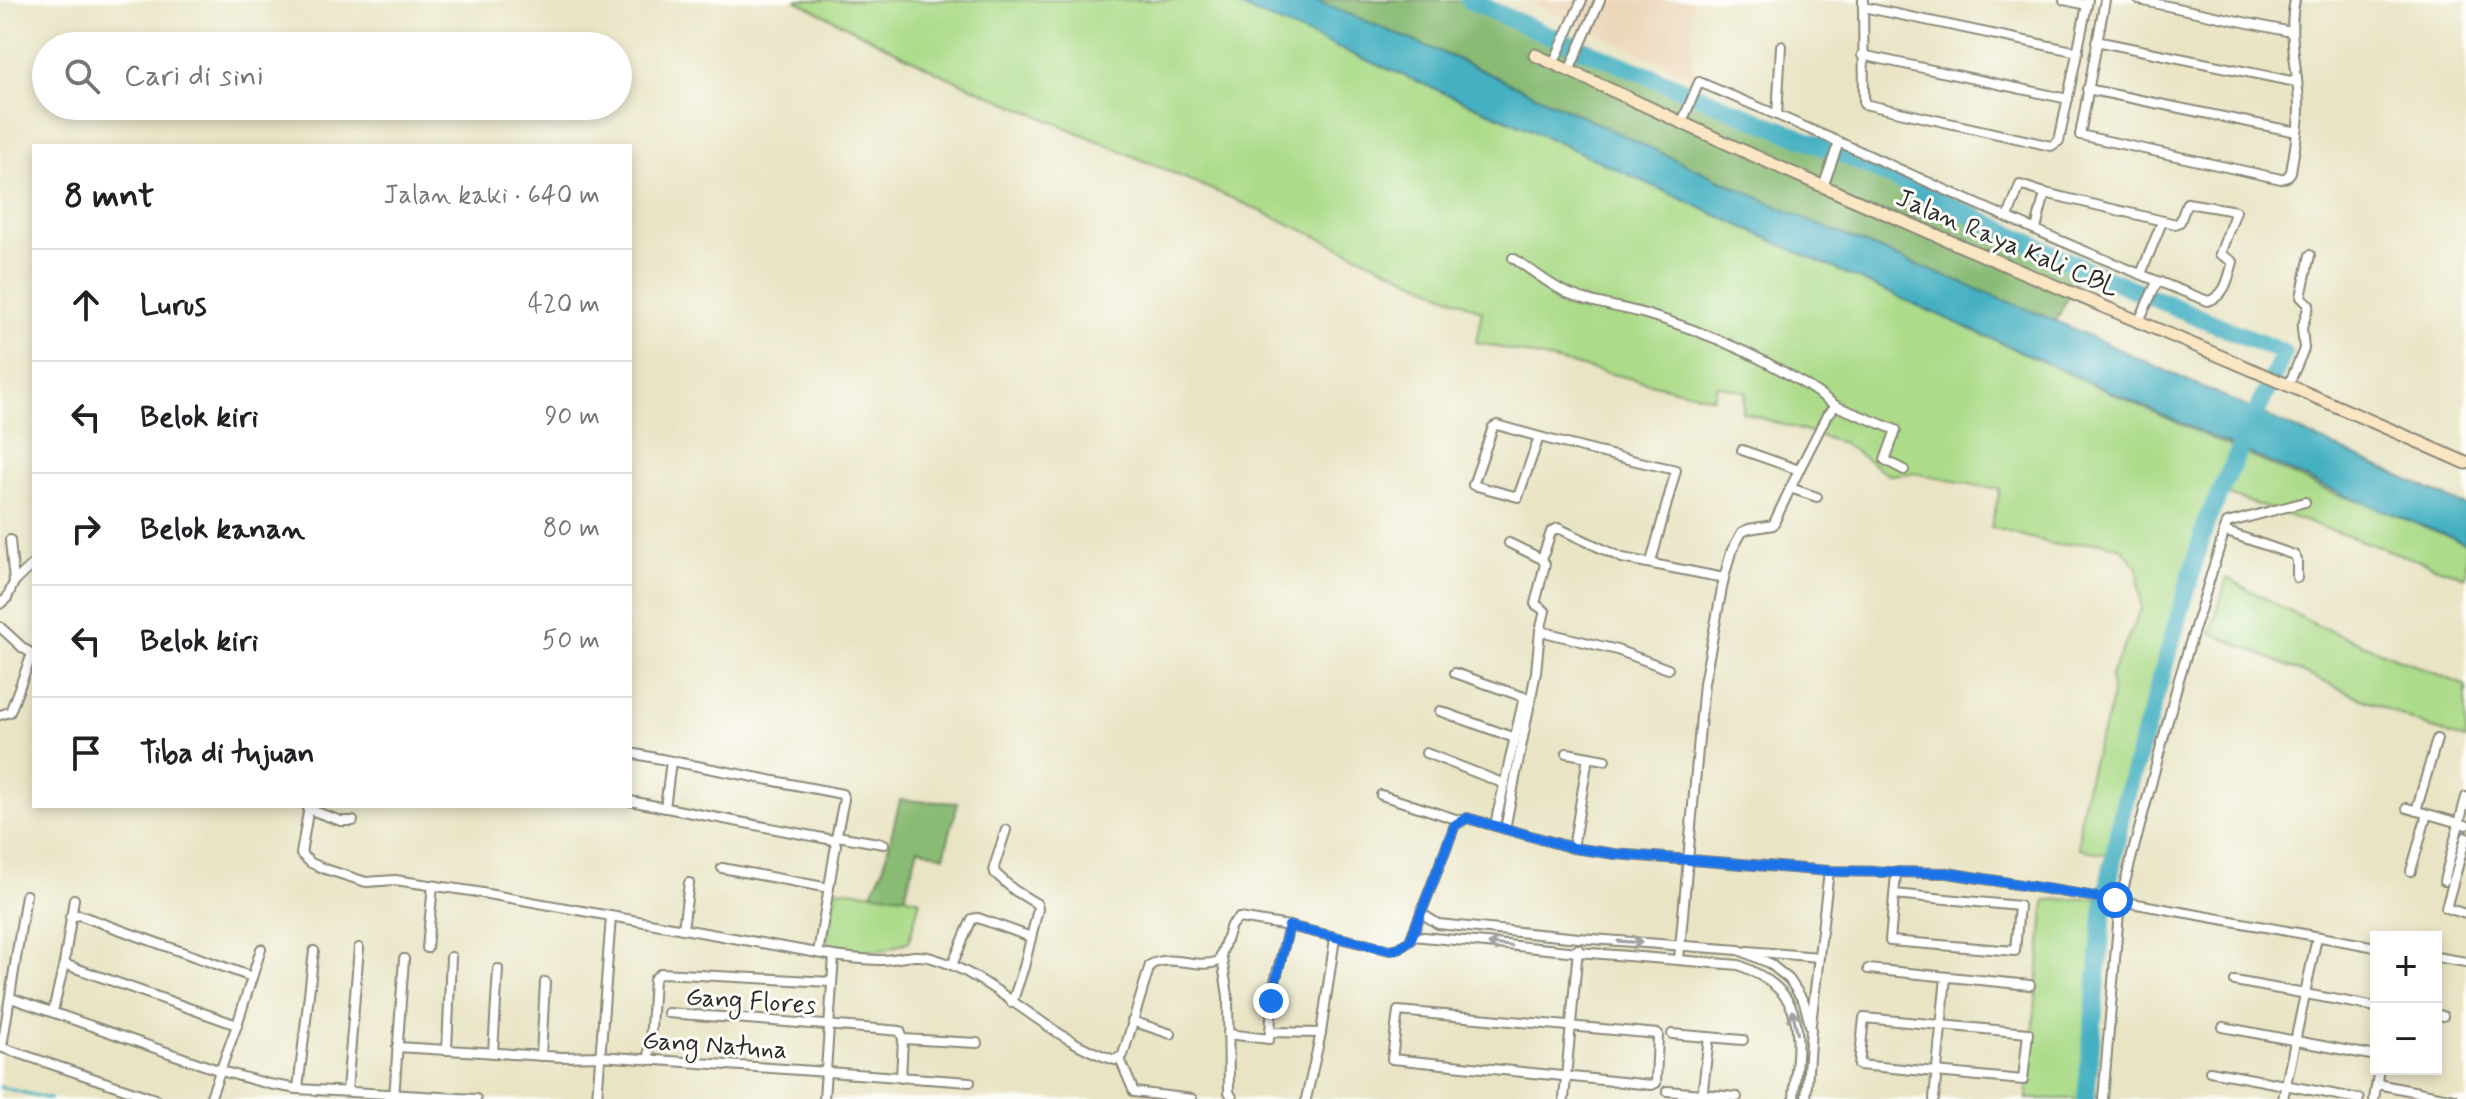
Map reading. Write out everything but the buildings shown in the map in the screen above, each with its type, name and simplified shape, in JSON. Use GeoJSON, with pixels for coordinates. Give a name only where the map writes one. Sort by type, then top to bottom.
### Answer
{"type":"FeatureCollection","features":[{"type":"Feature","properties":{"kind":"main road","name":"Jalan Raya Kali CBL"},"geometry":{"type":"LineString","coordinates":[[1535,55],[1823,187],[2138,323],[2292,378],[2466,463]]}},
{"type":"Feature","properties":{"kind":"street"},"geometry":{"type":"LineString","coordinates":[[1553,64],[1582,0]]}},
{"type":"Feature","properties":{"kind":"street"},"geometry":{"type":"LineString","coordinates":[[1569,71],[1600,0]]}},
{"type":"Feature","properties":{"kind":"street"},"geometry":{"type":"LineString","coordinates":[[2064,0],[2088,2],[2078,52],[2059,141],[2051,146],[1867,107],[1862,100],[1863,3],[2078,52]]}},
{"type":"Feature","properties":{"kind":"street"},"geometry":{"type":"LineString","coordinates":[[2105,0],[2080,135],[2281,179],[2291,172],[2299,107],[2291,32],[2295,0]]}},
{"type":"Feature","properties":{"kind":"street"},"geometry":{"type":"LineString","coordinates":[[2139,0],[2291,32]]}},
{"type":"Feature","properties":{"kind":"street"},"geometry":{"type":"LineString","coordinates":[[2096,41],[2296,82]]}},
{"type":"Feature","properties":{"kind":"street"},"geometry":{"type":"LineString","coordinates":[[1777,115],[1781,46]]}},
{"type":"Feature","properties":{"kind":"street"},"geometry":{"type":"LineString","coordinates":[[1862,55],[2068,99]]}},
{"type":"Feature","properties":{"kind":"street"},"geometry":{"type":"LineString","coordinates":[[1682,122],[1699,82],[2156,283],[2208,301],[2216,299],[2224,290],[2233,262],[2220,254],[2236,211],[2187,203],[2179,223],[2162,222],[2020,185],[2008,217]]}},
{"type":"Feature","properties":{"kind":"street"},"geometry":{"type":"LineString","coordinates":[[2087,89],[2297,132]]}},
{"type":"Feature","properties":{"kind":"street"},"geometry":{"type":"LineString","coordinates":[[1823,187],[1838,144]]}},
{"type":"Feature","properties":{"kind":"street"},"geometry":{"type":"LineString","coordinates":[[2036,229],[2045,193]]}},
{"type":"Feature","properties":{"kind":"street"},"geometry":{"type":"LineString","coordinates":[[2141,274],[2162,222]]}},
{"type":"Feature","properties":{"kind":"street"},"geometry":{"type":"LineString","coordinates":[[2292,378],[2304,349],[2301,332],[2309,305],[2303,301],[2310,255]]}},
{"type":"Feature","properties":{"kind":"street"},"geometry":{"type":"LineString","coordinates":[[1513,258],[1563,291],[1643,314],[1718,341],[1810,386],[1836,406],[1896,430],[1885,460],[1904,470]]}},
{"type":"Feature","properties":{"kind":"street"},"geometry":{"type":"LineString","coordinates":[[2138,323],[2156,283]]}},
{"type":"Feature","properties":{"kind":"street"},"geometry":{"type":"LineString","coordinates":[[1679,959],[1704,683],[1731,552],[1742,532],[1773,525],[1827,415],[1836,406]]}},
{"type":"Feature","properties":{"kind":"street"},"geometry":{"type":"LineString","coordinates":[[1539,437],[1518,497],[1473,485],[1494,426],[1676,470],[1651,562]]}},
{"type":"Feature","properties":{"kind":"street"},"geometry":{"type":"LineString","coordinates":[[1742,450],[1799,470]]}},
{"type":"Feature","properties":{"kind":"street"},"geometry":{"type":"LineString","coordinates":[[1790,488],[1817,497]]}},
{"type":"Feature","properties":{"kind":"street"},"geometry":{"type":"LineString","coordinates":[[2103,1099],[2118,900],[2187,651],[2224,531],[2227,523],[2305,502]]}},
{"type":"Feature","properties":{"kind":"street"},"geometry":{"type":"LineString","coordinates":[[1542,559],[1551,532],[1558,528],[1635,562],[1651,562],[1724,578]]}},
{"type":"Feature","properties":{"kind":"street"},"geometry":{"type":"LineString","coordinates":[[2224,531],[2294,555],[2297,578]]}},
{"type":"Feature","properties":{"kind":"street"},"geometry":{"type":"LineString","coordinates":[[10,540],[14,582]]}},
{"type":"Feature","properties":{"kind":"street"},"geometry":{"type":"LineString","coordinates":[[1505,829],[1545,611],[1535,604],[1545,564],[1542,559],[1509,543]]}},
{"type":"Feature","properties":{"kind":"street"},"geometry":{"type":"LineString","coordinates":[[0,604],[7,598],[14,582],[32,565]]}},
{"type":"Feature","properties":{"kind":"street"},"geometry":{"type":"LineString","coordinates":[[0,627],[32,654]]}},
{"type":"Feature","properties":{"kind":"street"},"geometry":{"type":"LineString","coordinates":[[1540,631],[1617,650],[1668,669]]}},
{"type":"Feature","properties":{"kind":"street"},"geometry":{"type":"LineString","coordinates":[[0,715],[10,712],[32,657]]}},
{"type":"Feature","properties":{"kind":"street"},"geometry":{"type":"LineString","coordinates":[[1455,673],[1524,697],[1495,825]]}},
{"type":"Feature","properties":{"kind":"street"},"geometry":{"type":"LineString","coordinates":[[1440,711],[1515,738]]}},
{"type":"Feature","properties":{"kind":"street"},"geometry":{"type":"LineString","coordinates":[[2437,739],[2412,810],[2462,824]]}},
{"type":"Feature","properties":{"kind":"street"},"geometry":{"type":"LineString","coordinates":[[632,753],[842,794],[844,799],[818,953]]}},
{"type":"Feature","properties":{"kind":"street"},"geometry":{"type":"LineString","coordinates":[[1426,753],[1505,784]]}},
{"type":"Feature","properties":{"kind":"street"},"geometry":{"type":"LineString","coordinates":[[1567,753],[1605,760]]}},
{"type":"Feature","properties":{"kind":"street"},"geometry":{"type":"LineString","coordinates":[[1573,848],[1588,757]]}},
{"type":"Feature","properties":{"kind":"street"},"geometry":{"type":"LineString","coordinates":[[665,808],[671,761]]}},
{"type":"Feature","properties":{"kind":"street"},"geometry":{"type":"LineString","coordinates":[[1381,795],[1459,820],[1471,818],[1573,848],[1689,861],[1829,871],[1948,873],[2370,946]]}},
{"type":"Feature","properties":{"kind":"street"},"geometry":{"type":"LineString","coordinates":[[2444,881],[2462,824],[2466,797]]}},
{"type":"Feature","properties":{"kind":"street"},"geometry":{"type":"LineString","coordinates":[[632,801],[836,840],[884,844]]}},
{"type":"Feature","properties":{"kind":"street"},"geometry":{"type":"LineString","coordinates":[[353,821],[341,821],[308,808],[301,852],[311,863],[366,882],[395,880],[433,885],[834,956],[883,960],[922,956],[972,975],[1012,1003],[1085,1046],[1111,1060],[1120,1059]]}},
{"type":"Feature","properties":{"kind":"street"},"geometry":{"type":"LineString","coordinates":[[2411,871],[2427,814]]}},
{"type":"Feature","properties":{"kind":"street"},"geometry":{"type":"LineString","coordinates":[[1233,1099],[1229,1092],[1228,996],[1222,958],[1231,925],[1239,918],[1289,926],[1390,950],[1399,948],[1413,936],[1459,820]]}},
{"type":"Feature","properties":{"kind":"street"},"geometry":{"type":"LineString","coordinates":[[1006,830],[995,873],[1038,905],[1012,1003]]}},
{"type":"Feature","properties":{"kind":"street"},"geometry":{"type":"LineString","coordinates":[[2466,837],[2446,908],[2466,914]]}},
{"type":"Feature","properties":{"kind":"street"},"geometry":{"type":"LineString","coordinates":[[722,868],[829,888]]}},
{"type":"Feature","properties":{"kind":"street"},"geometry":{"type":"LineString","coordinates":[[1806,1099],[1829,871]]}},
{"type":"Feature","properties":{"kind":"street"},"geometry":{"type":"LineString","coordinates":[[1894,894],[2019,906],[2015,951],[1890,941],[1894,894],[1896,874]]}},
{"type":"Feature","properties":{"kind":"street"},"geometry":{"type":"LineString","coordinates":[[683,929],[689,883]]}},
{"type":"Feature","properties":{"kind":"street"},"geometry":{"type":"LineString","coordinates":[[427,948],[433,885]]}},
{"type":"Feature","properties":{"kind":"street"},"geometry":{"type":"LineString","coordinates":[[26,895],[1,1047],[155,1099]]}},
{"type":"Feature","properties":{"kind":"street"},"geometry":{"type":"LineString","coordinates":[[53,1011],[74,899]]}},
{"type":"Feature","properties":{"kind":"street"},"geometry":{"type":"LineString","coordinates":[[1421,913],[1438,924],[1819,957]]}},
{"type":"Feature","properties":{"kind":"street"},"geometry":{"type":"LineString","coordinates":[[70,917],[79,915],[252,977]]}},
{"type":"Feature","properties":{"kind":"street"},"geometry":{"type":"LineString","coordinates":[[597,1099],[611,917]]}},
{"type":"Feature","properties":{"kind":"street"},"geometry":{"type":"LineString","coordinates":[[952,965],[972,919],[978,918],[1031,937]]}},
{"type":"Feature","properties":{"kind":"street"},"geometry":{"type":"LineString","coordinates":[[1228,1034],[1269,1039],[1273,989],[1289,926]]}},
{"type":"Feature","properties":{"kind":"street"},"geometry":{"type":"LineString","coordinates":[[1413,936],[1739,965],[1763,975],[1779,987],[1793,1008],[1799,1029],[1794,1099]]}},
{"type":"Feature","properties":{"kind":"street"},"geometry":{"type":"LineString","coordinates":[[2283,1099],[2317,937]]}},
{"type":"Feature","properties":{"kind":"street"},"geometry":{"type":"LineString","coordinates":[[1306,1099],[1321,1033],[1335,938]]}},
{"type":"Feature","properties":{"kind":"street"},"geometry":{"type":"LineString","coordinates":[[1564,1099],[1579,938]]}},
{"type":"Feature","properties":{"kind":"street"},"geometry":{"type":"LineString","coordinates":[[347,1090],[359,948]]}},
{"type":"Feature","properties":{"kind":"street"},"geometry":{"type":"LineString","coordinates":[[210,1099],[261,949]]}},
{"type":"Feature","properties":{"kind":"street"},"geometry":{"type":"LineString","coordinates":[[1739,950],[1769,963],[1789,979],[1804,1002],[1811,1029]]}},
{"type":"Feature","properties":{"kind":"street"},"geometry":{"type":"LineString","coordinates":[[298,1089],[314,951]]}},
{"type":"Feature","properties":{"kind":"street"},"geometry":{"type":"LineString","coordinates":[[824,1099],[834,956]]}},
{"type":"Feature","properties":{"kind":"street"},"geometry":{"type":"LineString","coordinates":[[447,1050],[451,957]]}},
{"type":"Feature","properties":{"kind":"street"},"geometry":{"type":"LineString","coordinates":[[1192,1099],[1134,1092],[1120,1059],[1150,965],[1172,960],[1212,964],[1222,958]]}},
{"type":"Feature","properties":{"kind":"street"},"geometry":{"type":"LineString","coordinates":[[2442,958],[2466,962]]}},
{"type":"Feature","properties":{"kind":"street"},"geometry":{"type":"LineString","coordinates":[[394,1096],[404,959]]}},
{"type":"Feature","properties":{"kind":"street"},"geometry":{"type":"LineString","coordinates":[[64,964],[237,1025]]}},
{"type":"Feature","properties":{"kind":"street"},"geometry":{"type":"LineString","coordinates":[[493,1053],[498,969]]}},
{"type":"Feature","properties":{"kind":"street"},"geometry":{"type":"LineString","coordinates":[[1868,969],[2030,985]]}},
{"type":"Feature","properties":{"kind":"street"},"geometry":{"type":"LineString","coordinates":[[649,1060],[654,979],[661,973],[831,982]]}},
{"type":"Feature","properties":{"kind":"street"},"geometry":{"type":"LineString","coordinates":[[1934,1099],[1946,977]]}},
{"type":"Feature","properties":{"kind":"street"},"geometry":{"type":"LineString","coordinates":[[2235,981],[2370,1006]]}},
{"type":"Feature","properties":{"kind":"street"},"geometry":{"type":"LineString","coordinates":[[541,1056],[545,982]]}},
{"type":"Feature","properties":{"kind":"street"},"geometry":{"type":"LineString","coordinates":[[11,998],[253,1080],[298,1089],[476,1099]]}},
{"type":"Feature","properties":{"kind":"street"},"geometry":{"type":"LineString","coordinates":[[1398,1011],[1658,1034],[1656,1083],[1652,1085],[1566,1077],[1392,1059],[1398,1011]]}},
{"type":"Feature","properties":{"kind":"street","name":"Gang Flores"},"geometry":{"type":"LineString","coordinates":[[668,1013],[900,1031],[903,1039]]}},
{"type":"Feature","properties":{"kind":"street"},"geometry":{"type":"LineString","coordinates":[[1864,1018],[2028,1033],[2023,1080],[1937,1072],[1859,1065],[1864,1018]]}},
{"type":"Feature","properties":{"kind":"street"},"geometry":{"type":"LineString","coordinates":[[1132,1021],[1171,1034]]}},
{"type":"Feature","properties":{"kind":"street"},"geometry":{"type":"LineString","coordinates":[[2223,1027],[2370,1055]]}},
{"type":"Feature","properties":{"kind":"street"},"geometry":{"type":"LineString","coordinates":[[1270,1032],[1321,1033]]}},
{"type":"Feature","properties":{"kind":"street"},"geometry":{"type":"LineString","coordinates":[[1672,1034],[1743,1040]]}},
{"type":"Feature","properties":{"kind":"street"},"geometry":{"type":"LineString","coordinates":[[1702,1096],[1709,1037]]}},
{"type":"Feature","properties":{"kind":"street"},"geometry":{"type":"LineString","coordinates":[[901,1078],[903,1039],[977,1043]]}},
{"type":"Feature","properties":{"kind":"street","name":"Gang Natuna"},"geometry":{"type":"LineString","coordinates":[[397,1047],[541,1056],[600,1056],[970,1082]]}},
{"type":"Feature","properties":{"kind":"street"},"geometry":{"type":"LineString","coordinates":[[2210,1071],[2359,1099]]}},
{"type":"Feature","properties":{"kind":"street"},"geometry":{"type":"LineString","coordinates":[[2374,1099],[2378,1075]]}},
{"type":"Feature","properties":{"kind":"street"},"geometry":{"type":"LineString","coordinates":[[2377,1084],[2454,1099]]}},
{"type":"Feature","properties":{"kind":"street"},"geometry":{"type":"LineString","coordinates":[[1667,1091],[1737,1097]]}},
{"type":"Feature","properties":{"kind":"shaded area"},"geometry":{"type":"Polygon","coordinates":[[[1523,0],[1692,0],[1692,76],[1523,0]]]}},
{"type":"Feature","properties":{"kind":"green space"},"geometry":{"type":"Polygon","coordinates":[[[795,0],[1225,0],[1520,125],[2334,494],[2384,509],[2466,543],[2466,577],[2220,492],[2206,523],[2122,811],[2114,855],[2079,849],[2085,790],[2112,697],[2110,677],[2141,609],[2138,568],[2122,548],[2102,542],[2056,545],[1991,527],[2000,490],[1914,473],[1889,475],[1843,443],[1742,412],[1746,392],[1717,385],[1713,398],[1476,342],[1482,311],[1243,203],[941,74],[795,0]]]}},
{"type":"Feature","properties":{"kind":"green space"},"geometry":{"type":"Polygon","coordinates":[[[1315,0],[1473,0],[2082,268],[2056,321],[1816,224],[1457,59],[1315,0]]]}},
{"type":"Feature","properties":{"kind":"green space"},"geometry":{"type":"Polygon","coordinates":[[[2227,578],[2316,625],[2466,686],[2466,740],[2428,727],[2211,633],[2227,578]]]}},
{"type":"Feature","properties":{"kind":"green space"},"geometry":{"type":"Polygon","coordinates":[[[900,800],[958,803],[944,856],[918,848],[905,896],[872,893],[883,869],[900,800]]]}},
{"type":"Feature","properties":{"kind":"green space"},"geometry":{"type":"Polygon","coordinates":[[[837,889],[920,900],[909,941],[868,952],[825,947],[837,889]]]}},
{"type":"Feature","properties":{"kind":"green space"},"geometry":{"type":"Polygon","coordinates":[[[2106,898],[2086,1099],[2027,1099],[2045,900],[2106,898]]]}},
{"type":"Feature","properties":{"kind":"water"},"geometry":{"type":"Polygon","coordinates":[[[1225,0],[1315,0],[1457,59],[1816,224],[2056,321],[2466,506],[2466,543],[2334,491],[1520,125],[1225,0]]]}},
{"type":"Feature","properties":{"kind":"waterway"},"geometry":{"type":"LineString","coordinates":[[1469,0],[1853,159],[2085,269],[2284,353],[2206,523],[2122,811],[2103,914],[2086,1099]]}},
{"type":"Feature","properties":{"kind":"waterway"},"geometry":{"type":"LineString","coordinates":[[0,1087],[50,1099]]}},
{"type":"Feature","properties":{"kind":"route"},"geometry":{"type":"LineString","coordinates":[[1271,1001],[1289,926],[1390,950],[1410,941],[1455,825],[1467,818],[1573,848],[1615,854],[1829,871],[1948,873],[2115,900]]}}]}
